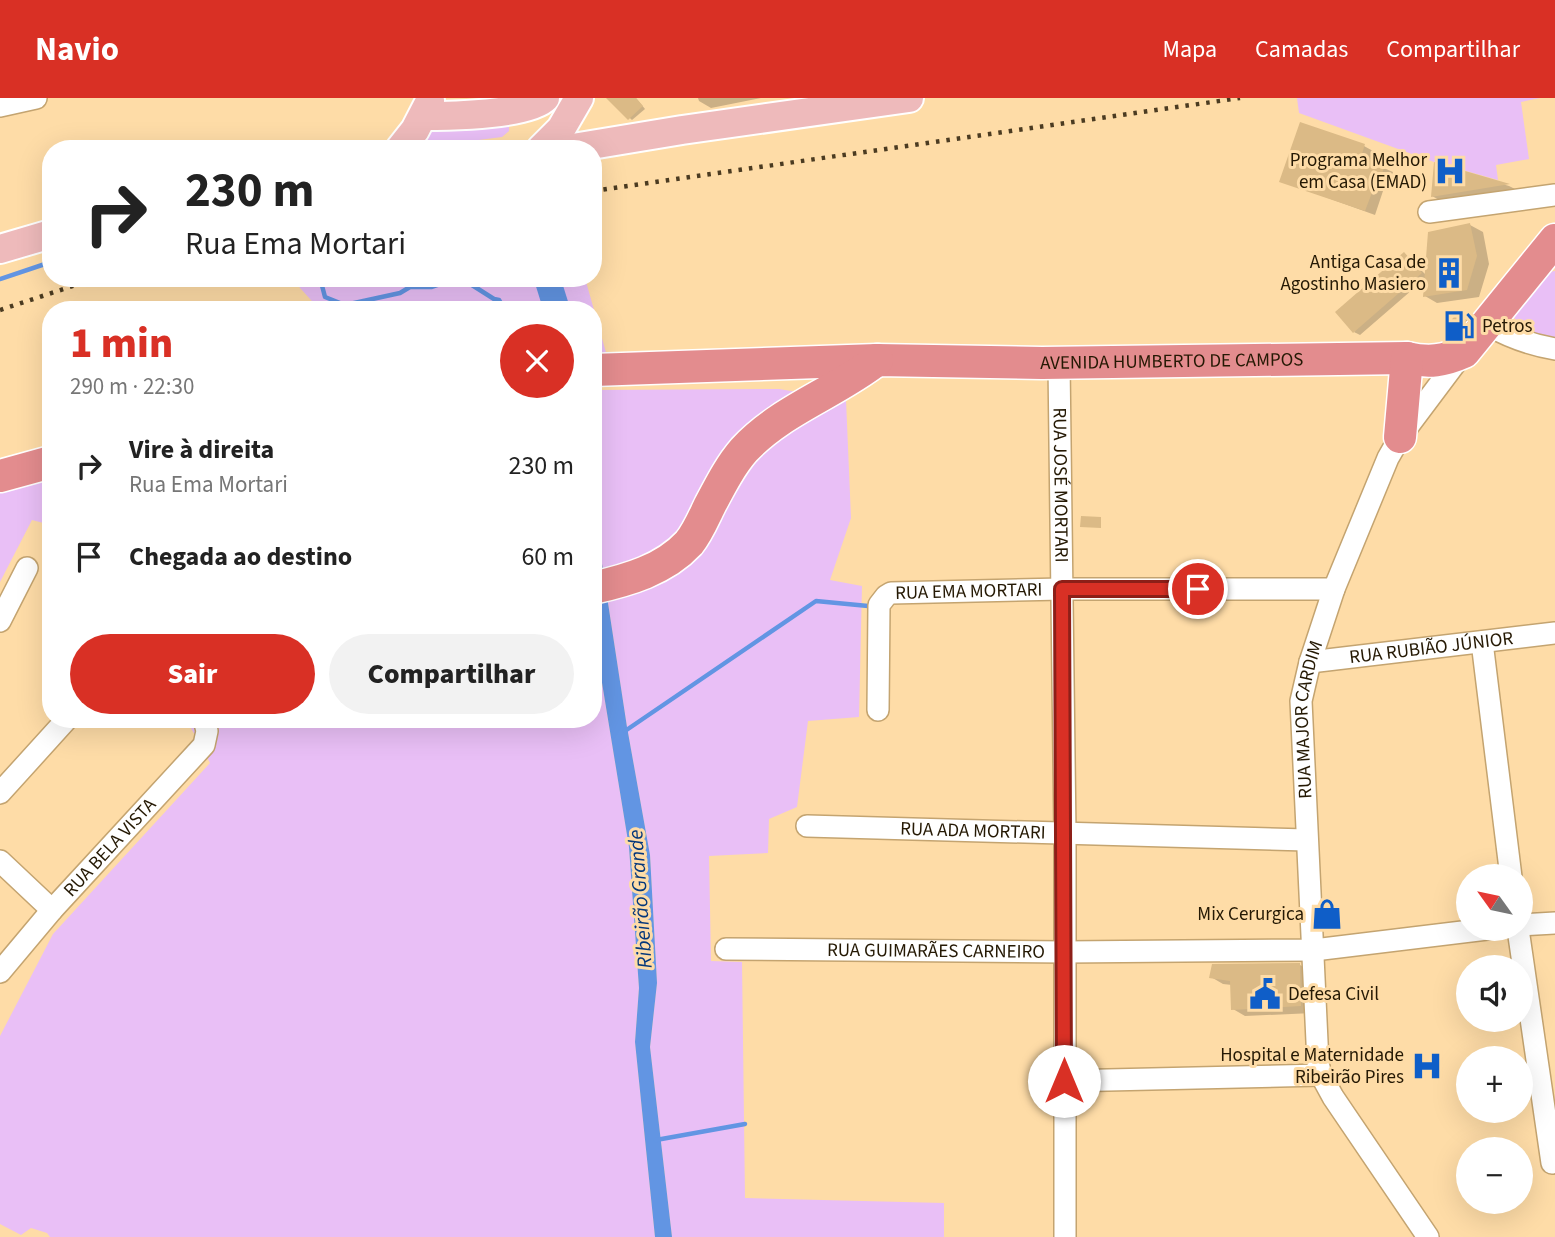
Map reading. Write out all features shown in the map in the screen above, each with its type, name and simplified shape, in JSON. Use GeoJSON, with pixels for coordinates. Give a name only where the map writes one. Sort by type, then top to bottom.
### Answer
{"type":"FeatureCollection","features":[{"type":"Feature","properties":{"kind":"highway","name":"RUA MAJOR CARDIM"},"geometry":{"type":"LineString","coordinates":[[1464,352],[1555,240]]}},
{"type":"Feature","properties":{"kind":"highway","name":"AVENIDA HUMBERTO DE CAMPOS"},"geometry":{"type":"LineString","coordinates":[[602,370],[877,360],[1059,363],[1408,358],[1425,362],[1446,360],[1464,352]]}},
{"type":"Feature","properties":{"kind":"highway"},"geometry":{"type":"LineString","coordinates":[[1400,437],[1408,358]]}},
{"type":"Feature","properties":{"kind":"highway"},"geometry":{"type":"LineString","coordinates":[[604,585],[649,572],[671,559],[690,542],[744,450],[776,422],[852,379],[877,360]]}},
{"type":"Feature","properties":{"kind":"highway"},"geometry":{"type":"LineString","coordinates":[[0,476],[42,464]]}},
{"type":"Feature","properties":{"kind":"main road"},"geometry":{"type":"LineString","coordinates":[[550,140],[561,129],[579,98]]}},
{"type":"Feature","properties":{"kind":"main road"},"geometry":{"type":"LineString","coordinates":[[602,143],[909,98]]}},
{"type":"Feature","properties":{"kind":"main road"},"geometry":{"type":"LineString","coordinates":[[422,122],[535,103]]}},
{"type":"Feature","properties":{"kind":"main road"},"geometry":{"type":"LineString","coordinates":[[0,249],[42,237]]}},
{"type":"Feature","properties":{"kind":"street"},"geometry":{"type":"LineString","coordinates":[[0,106],[36,98]]}},
{"type":"Feature","properties":{"kind":"street"},"geometry":{"type":"LineString","coordinates":[[1429,212],[1555,195]]}},
{"type":"Feature","properties":{"kind":"street"},"geometry":{"type":"LineString","coordinates":[[1488,325],[1539,346],[1555,349]]}},
{"type":"Feature","properties":{"kind":"street","name":"RUA MAJOR CARDIM"},"geometry":{"type":"LineString","coordinates":[[1428,1237],[1333,1097],[1321,1075],[1317,1053],[1301,715],[1303,688],[1310,662],[1334,589],[1377,482],[1400,437],[1464,352]]}},
{"type":"Feature","properties":{"kind":"street","name":"RUA JOSÉ MORTARI"},"geometry":{"type":"LineString","coordinates":[[1059,363],[1065,835],[1065,1237]]}},
{"type":"Feature","properties":{"kind":"street"},"geometry":{"type":"LineString","coordinates":[[0,621],[27,568]]}},
{"type":"Feature","properties":{"kind":"street","name":"RUA EMA MORTARI"},"geometry":{"type":"LineString","coordinates":[[878,710],[879,605],[891,593],[1062,589],[1334,589]]}},
{"type":"Feature","properties":{"kind":"street","name":"RUA RUBIÃO JÚNIOR"},"geometry":{"type":"LineString","coordinates":[[1310,662],[1555,633]]}},
{"type":"Feature","properties":{"kind":"street"},"geometry":{"type":"LineString","coordinates":[[1482,642],[1509,864]]}},
{"type":"Feature","properties":{"kind":"street"},"geometry":{"type":"LineString","coordinates":[[0,793],[59,728]]}},
{"type":"Feature","properties":{"kind":"street","name":"RUA BELA VISTA"},"geometry":{"type":"LineString","coordinates":[[0,972],[52,910],[204,746],[206,728]]}},
{"type":"Feature","properties":{"kind":"street","name":"RUA ADA MORTARI"},"geometry":{"type":"LineString","coordinates":[[807,826],[1306,840]]}},
{"type":"Feature","properties":{"kind":"street"},"geometry":{"type":"LineString","coordinates":[[0,861],[52,910]]}},
{"type":"Feature","properties":{"kind":"street"},"geometry":{"type":"LineString","coordinates":[[1533,925],[1555,923]]}},
{"type":"Feature","properties":{"kind":"street","name":"RUA GUIMARÃES CARNEIRO"},"geometry":{"type":"LineString","coordinates":[[726,950],[1314,950],[1456,933]]}},
{"type":"Feature","properties":{"kind":"street"},"geometry":{"type":"LineString","coordinates":[[1521,942],[1552,1163]]}},
{"type":"Feature","properties":{"kind":"street"},"geometry":{"type":"LineString","coordinates":[[1064,1081],[1321,1075]]}},
{"type":"Feature","properties":{"kind":"shaded area"},"geometry":{"type":"Polygon","coordinates":[[[1297,98],[1540,98],[1521,102],[1529,159],[1496,165],[1498,180],[1434,162],[1299,113],[1297,98]]]}},
{"type":"Feature","properties":{"kind":"shaded area"},"geometry":{"type":"Polygon","coordinates":[[[428,122],[509,124],[509,131],[502,137],[479,140],[424,140],[423,132],[428,122]]]}},
{"type":"Feature","properties":{"kind":"shaded area"},"geometry":{"type":"Polygon","coordinates":[[[1555,271],[1555,343],[1520,334],[1514,324],[1515,314],[1548,272],[1555,271]]]}},
{"type":"Feature","properties":{"kind":"shaded area"},"geometry":{"type":"Polygon","coordinates":[[[299,287],[588,287],[591,301],[312,301],[299,287]]]}},
{"type":"Feature","properties":{"kind":"shaded area"},"geometry":{"type":"Polygon","coordinates":[[[602,338],[607,356],[602,356],[602,338]]]}},
{"type":"Feature","properties":{"kind":"shaded area"},"geometry":{"type":"Polygon","coordinates":[[[779,389],[846,400],[851,518],[830,580],[862,586],[859,717],[808,721],[797,807],[769,819],[768,853],[709,856],[711,961],[742,962],[745,1198],[944,1203],[944,1237],[672,1237],[650,1047],[657,983],[650,855],[602,564],[602,390],[779,389]]]}},
{"type":"Feature","properties":{"kind":"shaded area"},"geometry":{"type":"Polygon","coordinates":[[[42,481],[42,523],[32,520],[0,582],[0,493],[42,481]]]}},
{"type":"Feature","properties":{"kind":"shaded area"},"geometry":{"type":"Polygon","coordinates":[[[602,683],[629,847],[639,988],[635,1042],[655,1237],[50,1237],[47,1233],[31,1228],[21,1235],[0,1224],[0,1036],[53,934],[210,763],[191,728],[602,728],[602,683]]]}},
{"type":"Feature","properties":{"kind":"water"},"geometry":{"type":"Polygon","coordinates":[[[602,564],[650,855],[657,983],[650,1047],[672,1237],[655,1237],[635,1042],[639,988],[629,847],[602,683],[602,564]]]}},
{"type":"Feature","properties":{"kind":"building"},"geometry":{"type":"Polygon","coordinates":[[[606,98],[636,98],[643,106],[628,120],[606,98]]]}},
{"type":"Feature","properties":{"kind":"building"},"geometry":{"type":"Polygon","coordinates":[[[1300,122],[1365,144],[1361,157],[1385,165],[1365,211],[1279,182],[1300,122]]]}},
{"type":"Feature","properties":{"kind":"building","name":"Programa Melhor em Casa (EMAD)"},"geometry":{"type":"Polygon","coordinates":[[[1434,162],[1510,184],[1431,197],[1434,162]]]}},
{"type":"Feature","properties":{"kind":"building","name":"Antiga Casa de Agostinho Masiero"},"geometry":{"type":"Polygon","coordinates":[[[1470,223],[1477,256],[1467,290],[1423,297],[1428,232],[1470,223]]]}},
{"type":"Feature","properties":{"kind":"building"},"geometry":{"type":"Polygon","coordinates":[[[1404,252],[1422,273],[1353,333],[1335,312],[1404,252]]]}},
{"type":"Feature","properties":{"kind":"building"},"geometry":{"type":"Polygon","coordinates":[[[1460,309],[1469,316],[1451,338],[1443,331],[1460,309]]]}},
{"type":"Feature","properties":{"kind":"building"},"geometry":{"type":"Polygon","coordinates":[[[1081,516],[1101,517],[1101,528],[1080,527],[1081,516]]]}},
{"type":"Feature","properties":{"kind":"building","name":"Defesa Civil"},"geometry":{"type":"Polygon","coordinates":[[[1300,963],[1301,1006],[1231,1010],[1230,981],[1209,978],[1212,964],[1300,963]]]}},
{"type":"Feature","properties":{"kind":"waterway"},"geometry":{"type":"LineString","coordinates":[[0,279],[42,265]]}},
{"type":"Feature","properties":{"kind":"waterway"},"geometry":{"type":"LineString","coordinates":[[322,287],[325,297],[335,301]]}},
{"type":"Feature","properties":{"kind":"waterway"},"geometry":{"type":"LineString","coordinates":[[363,301],[400,293],[410,287]]}},
{"type":"Feature","properties":{"kind":"waterway"},"geometry":{"type":"LineString","coordinates":[[410,287],[432,287]]}},
{"type":"Feature","properties":{"kind":"waterway"},"geometry":{"type":"LineString","coordinates":[[475,287],[500,301]]}},
{"type":"Feature","properties":{"kind":"waterway","name":"Ribeirão Grande"},"geometry":{"type":"LineString","coordinates":[[550,287],[554,301]]}},
{"type":"Feature","properties":{"kind":"waterway"},"geometry":{"type":"LineString","coordinates":[[625,731],[816,601],[868,606]]}},
{"type":"Feature","properties":{"kind":"waterway"},"geometry":{"type":"LineString","coordinates":[[656,1140],[745,1124]]}},
{"type":"Feature","properties":{"kind":"railway"},"geometry":{"type":"LineString","coordinates":[[602,190],[1240,98]]}},
{"type":"Feature","properties":{"kind":"railway"},"geometry":{"type":"LineString","coordinates":[[0,310],[70,287]]}},
{"type":"Feature","properties":{"kind":"place","name":"Programa Melhor em Casa (EMAD)"},"geometry":{"type":"Point","coordinates":[1450,171]}},
{"type":"Feature","properties":{"kind":"place","name":"Antiga Casa de Agostinho Masiero"},"geometry":{"type":"Point","coordinates":[1449,273]}},
{"type":"Feature","properties":{"kind":"place","name":"Petros"},"geometry":{"type":"Point","coordinates":[1459,326]}},
{"type":"Feature","properties":{"kind":"place","name":"Mix Cerurgica"},"geometry":{"type":"Point","coordinates":[1327,914]}},
{"type":"Feature","properties":{"kind":"place","name":"Defesa Civil"},"geometry":{"type":"Point","coordinates":[1265,994]}},
{"type":"Feature","properties":{"kind":"place","name":"Hospital e Maternidade Ribeirão Pires"},"geometry":{"type":"Point","coordinates":[1427,1066]}},
{"type":"Feature","properties":{"kind":"route"},"geometry":{"type":"LineString","coordinates":[[1064,1081],[1062,589],[1198,589]]}}]}
